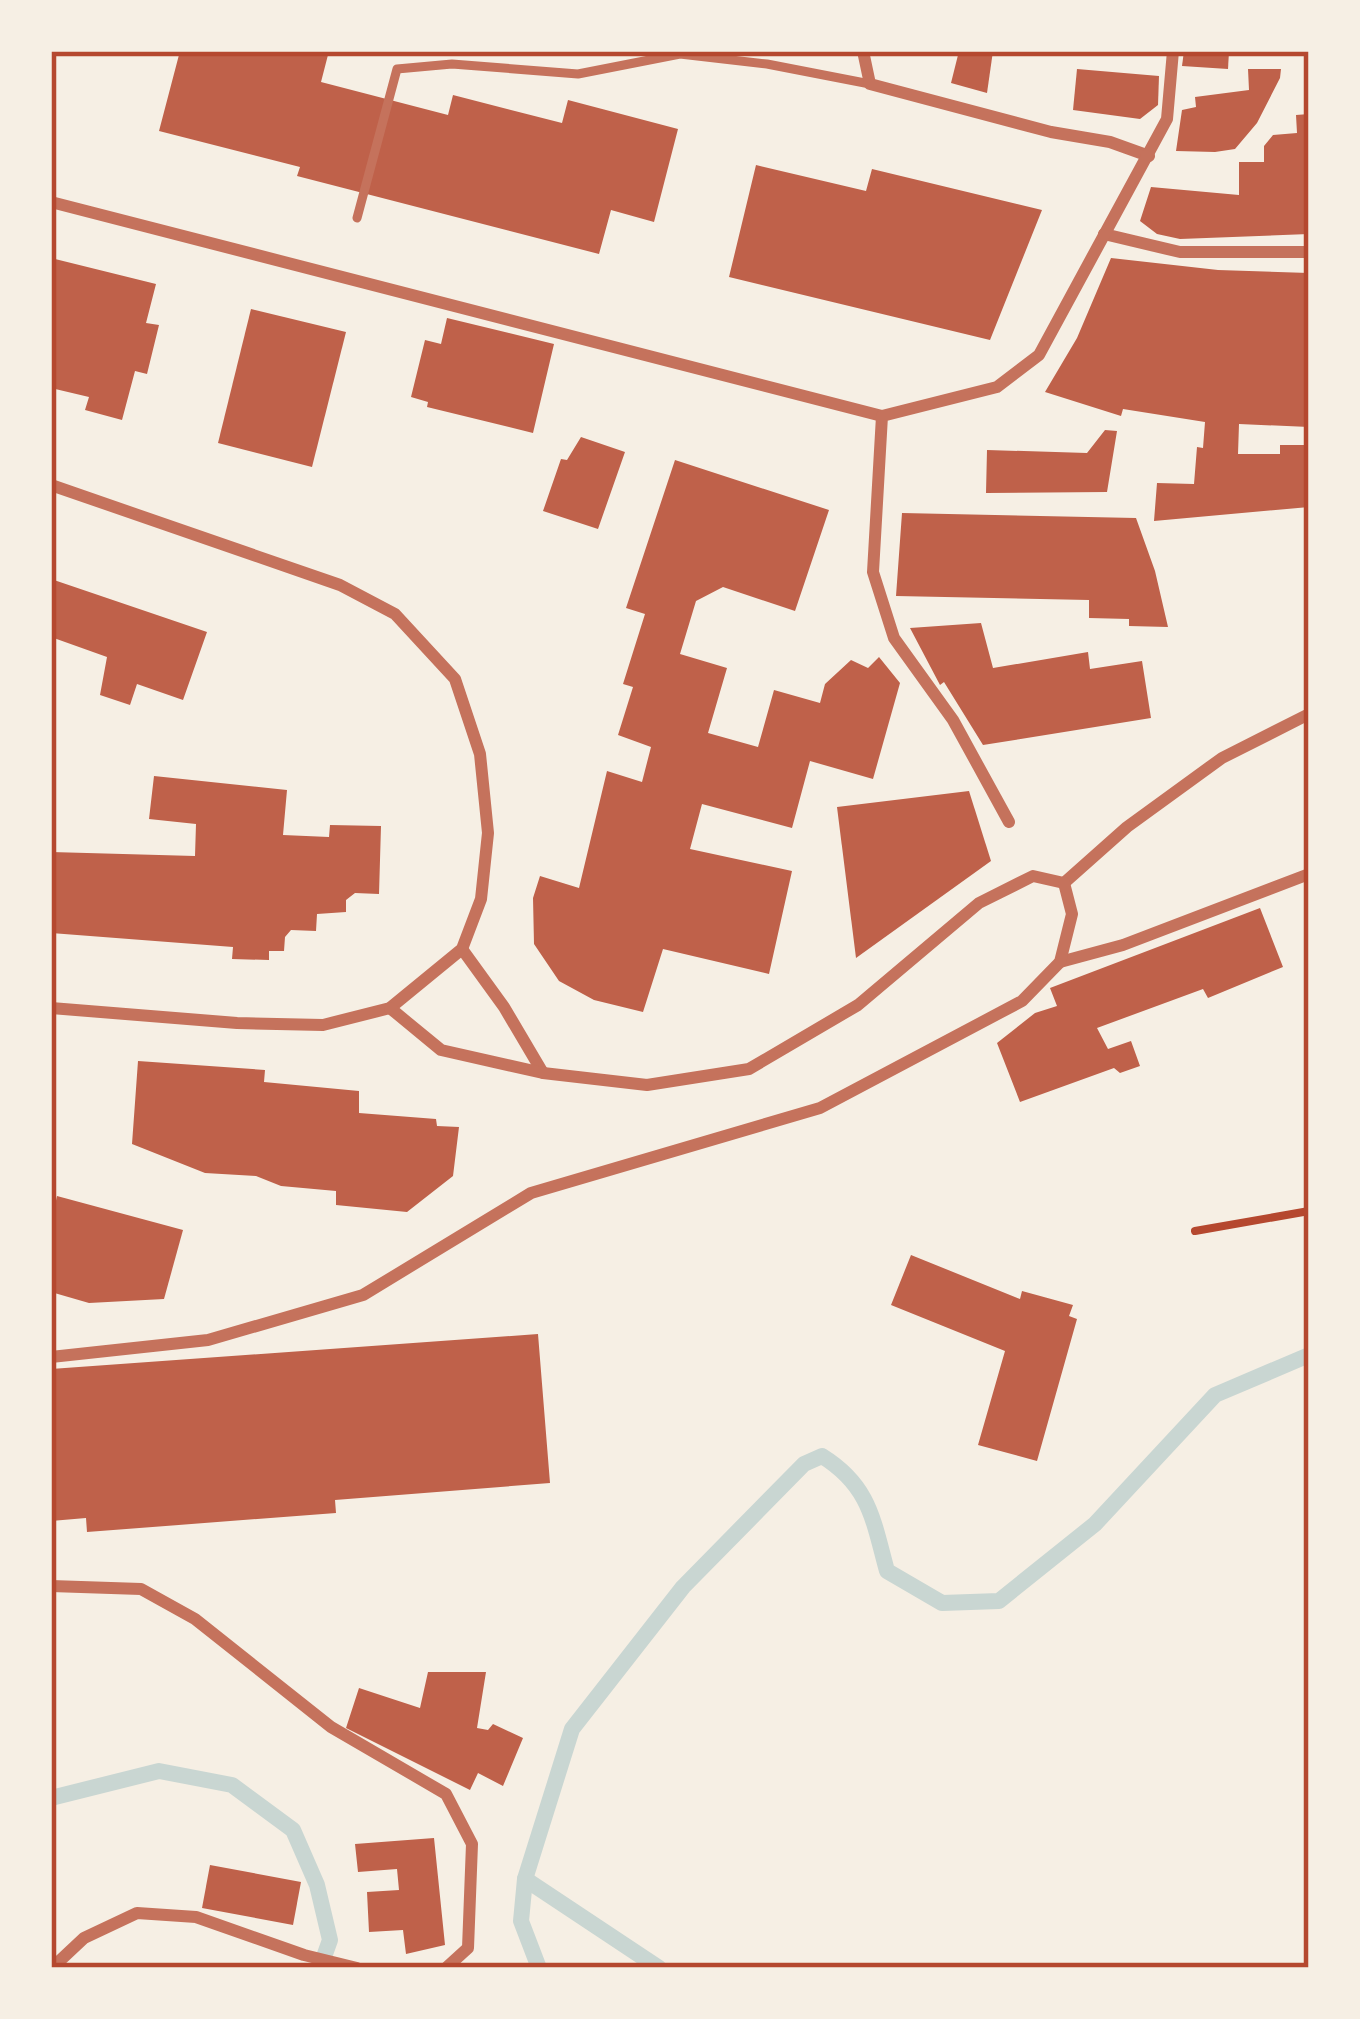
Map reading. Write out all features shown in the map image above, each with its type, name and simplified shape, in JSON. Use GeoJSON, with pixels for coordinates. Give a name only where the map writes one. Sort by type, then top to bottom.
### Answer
{"type":"FeatureCollection","features":[{"type":"Feature","properties":{"kind":"street"},"geometry":{"type":"LineString","coordinates":[[863,51],[870,84],[1150,156]]}},
{"type":"Feature","properties":{"kind":"street"},"geometry":{"type":"LineString","coordinates":[[51,202],[882,416],[998,387],[1039,355],[1150,156],[1166,119],[1174,51]]}},
{"type":"Feature","properties":{"kind":"street"},"geometry":{"type":"LineString","coordinates":[[1104,234],[1180,252],[1309,252]]}},
{"type":"Feature","properties":{"kind":"street"},"geometry":{"type":"LineString","coordinates":[[882,416],[874,572],[894,638],[953,720],[1009,822]]}},
{"type":"Feature","properties":{"kind":"street"},"geometry":{"type":"LineString","coordinates":[[51,485],[340,585],[395,614],[455,679],[480,754],[488,833],[481,899],[462,949],[390,1008],[323,1024],[237,1023],[51,1008]]}},
{"type":"Feature","properties":{"kind":"street"},"geometry":{"type":"LineString","coordinates":[[1064,884],[1127,827],[1222,758],[1309,714]]}},
{"type":"Feature","properties":{"kind":"street"},"geometry":{"type":"LineString","coordinates":[[1060,962],[1123,945],[1309,874]]}},
{"type":"Feature","properties":{"kind":"street"},"geometry":{"type":"LineString","coordinates":[[390,1008],[441,1050],[543,1073],[647,1085],[749,1069],[858,1005],[979,903],[1033,876],[1064,884]]}},
{"type":"Feature","properties":{"kind":"street"},"geometry":{"type":"LineString","coordinates":[[51,1357],[208,1340],[363,1295],[531,1193],[820,1108],[1022,1001],[1060,962],[1072,914],[1064,884]]}},
{"type":"Feature","properties":{"kind":"street"},"geometry":{"type":"LineString","coordinates":[[462,949],[543,1073]]}},
{"type":"Feature","properties":{"kind":"street"},"geometry":{"type":"LineString","coordinates":[[51,1586],[141,1589],[195,1619],[331,1727],[446,1794],[472,1844],[468,1948],[446,1968]]}},
{"type":"Feature","properties":{"kind":"street"},"geometry":{"type":"LineString","coordinates":[[52,1968],[84,1938],[136,1913],[196,1917],[304,1955],[357,1968]]}},
{"type":"Feature","properties":{"kind":"lane"},"geometry":{"type":"LineString","coordinates":[[357,218],[398,69],[452,64],[578,74],[680,54],[767,64],[870,84]]}},
{"type":"Feature","properties":{"kind":"path"},"geometry":{"type":"LineString","coordinates":[[1195,1231],[1309,1211]]}},
{"type":"Feature","properties":{"kind":"building"},"geometry":{"type":"Polygon","coordinates":[[[180,51],[329,51],[321,82],[448,115],[453,95],[562,123],[568,100],[678,129],[654,222],[611,210],[599,254],[297,176],[300,167],[159,131],[180,51]]]}},
{"type":"Feature","properties":{"kind":"building"},"geometry":{"type":"Polygon","coordinates":[[[959,51],[993,51],[987,93],[951,83],[959,51]]]}},
{"type":"Feature","properties":{"kind":"building"},"geometry":{"type":"Polygon","coordinates":[[[1184,51],[1229,51],[1228,69],[1182,66],[1184,51]]]}},
{"type":"Feature","properties":{"kind":"building"},"geometry":{"type":"Polygon","coordinates":[[[1077,69],[1159,76],[1158,105],[1140,119],[1073,110],[1077,69]]]}},
{"type":"Feature","properties":{"kind":"building"},"geometry":{"type":"Polygon","coordinates":[[[1248,69],[1281,69],[1280,78],[1257,123],[1235,149],[1176,151],[1182,110],[1196,107],[1195,97],[1249,90],[1248,69]]]}},
{"type":"Feature","properties":{"kind":"building"},"geometry":{"type":"Polygon","coordinates":[[[1309,114],[1309,234],[1180,239],[1157,234],[1140,221],[1151,187],[1239,195],[1239,162],[1264,162],[1264,146],[1273,135],[1297,133],[1296,115],[1309,114]]]}},
{"type":"Feature","properties":{"kind":"building"},"geometry":{"type":"Polygon","coordinates":[[[756,165],[866,191],[872,169],[1042,210],[990,340],[729,277],[756,165]]]}},
{"type":"Feature","properties":{"kind":"building"},"geometry":{"type":"Polygon","coordinates":[[[51,258],[156,284],[146,323],[159,325],[147,374],[135,371],[122,420],[85,410],[89,397],[51,388],[51,258]]]}},
{"type":"Feature","properties":{"kind":"building"},"geometry":{"type":"Polygon","coordinates":[[[1111,258],[1218,270],[1309,273],[1309,427],[1239,424],[1238,454],[1280,454],[1280,445],[1309,445],[1309,507],[1154,521],[1157,483],[1194,484],[1205,422],[1123,409],[1121,416],[1045,392],[1077,338],[1111,258]]]}},
{"type":"Feature","properties":{"kind":"building"},"geometry":{"type":"Polygon","coordinates":[[[251,309],[346,332],[312,467],[218,443],[251,309]]]}},
{"type":"Feature","properties":{"kind":"building"},"geometry":{"type":"Polygon","coordinates":[[[447,318],[554,344],[533,433],[427,407],[428,402],[411,397],[425,340],[441,344],[447,318]]]}},
{"type":"Feature","properties":{"kind":"building"},"geometry":{"type":"Polygon","coordinates":[[[1105,430],[1117,431],[1107,492],[986,493],[987,450],[1087,453],[1105,430]]]}},
{"type":"Feature","properties":{"kind":"building"},"geometry":{"type":"Polygon","coordinates":[[[581,437],[625,452],[598,529],[543,511],[561,459],[567,460],[581,437]]]}},
{"type":"Feature","properties":{"kind":"building"},"geometry":{"type":"Polygon","coordinates":[[[675,460],[829,510],[795,611],[723,587],[696,601],[680,654],[727,668],[708,733],[758,747],[774,690],[820,703],[825,684],[851,660],[868,668],[879,657],[900,683],[873,779],[810,761],[792,828],[702,804],[690,849],[792,871],[769,974],[663,949],[643,1012],[594,1000],[559,981],[534,944],[533,898],[540,876],[579,888],[607,771],[642,782],[651,747],[618,735],[633,687],[623,684],[645,614],[626,608],[675,460]]]}},
{"type":"Feature","properties":{"kind":"building"},"geometry":{"type":"Polygon","coordinates":[[[902,513],[1136,518],[1168,627],[1089,618],[1089,600],[896,596],[902,513]]]}},
{"type":"Feature","properties":{"kind":"building"},"geometry":{"type":"Polygon","coordinates":[[[51,579],[207,632],[183,700],[137,684],[130,705],[100,695],[107,657],[51,637],[51,579]]]}},
{"type":"Feature","properties":{"kind":"building"},"geometry":{"type":"Polygon","coordinates":[[[981,623],[993,668],[1088,652],[1090,669],[1142,661],[1151,718],[983,745],[944,682],[940,685],[910,628],[981,623]]]}},
{"type":"Feature","properties":{"kind":"building"},"geometry":{"type":"Polygon","coordinates":[[[154,776],[287,790],[283,835],[329,837],[330,825],[381,826],[379,894],[355,893],[346,900],[346,912],[317,914],[316,931],[291,930],[284,951],[269,951],[269,960],[232,959],[233,947],[51,933],[51,852],[195,856],[196,824],[149,819],[154,776]]]}},
{"type":"Feature","properties":{"kind":"building"},"geometry":{"type":"Polygon","coordinates":[[[969,791],[991,861],[856,958],[837,807],[969,791]]]}},
{"type":"Feature","properties":{"kind":"building"},"geometry":{"type":"Polygon","coordinates":[[[1260,908],[1283,967],[1208,998],[1203,989],[1097,1028],[1108,1049],[1131,1041],[1140,1066],[1120,1073],[1114,1068],[1020,1102],[997,1043],[1035,1013],[1057,1006],[1050,988],[1260,908]]]}},
{"type":"Feature","properties":{"kind":"building"},"geometry":{"type":"Polygon","coordinates":[[[138,1061],[265,1070],[264,1082],[359,1091],[359,1113],[436,1119],[437,1126],[459,1127],[453,1176],[407,1212],[336,1205],[336,1191],[281,1186],[256,1176],[205,1173],[132,1144],[138,1061]]]}},
{"type":"Feature","properties":{"kind":"building"},"geometry":{"type":"Polygon","coordinates":[[[57,1196],[183,1230],[164,1299],[89,1303],[51,1292],[51,1223],[57,1196]]]}},
{"type":"Feature","properties":{"kind":"building"},"geometry":{"type":"Polygon","coordinates":[[[911,1255],[1020,1299],[1022,1291],[1073,1305],[1069,1316],[1077,1319],[1037,1461],[978,1445],[1005,1351],[891,1305],[911,1255]]]}},
{"type":"Feature","properties":{"kind":"building"},"geometry":{"type":"Polygon","coordinates":[[[538,1334],[550,1483],[335,1500],[336,1513],[87,1532],[86,1518],[51,1521],[51,1369],[538,1334]]]}},
{"type":"Feature","properties":{"kind":"building"},"geometry":{"type":"Polygon","coordinates":[[[428,1672],[486,1672],[477,1728],[488,1730],[493,1724],[523,1738],[503,1786],[478,1773],[470,1790],[346,1728],[359,1688],[420,1708],[428,1672]]]}},
{"type":"Feature","properties":{"kind":"building"},"geometry":{"type":"Polygon","coordinates":[[[434,1838],[445,1945],[406,1954],[403,1930],[369,1932],[367,1892],[399,1890],[397,1869],[358,1872],[355,1844],[434,1838]]]}},
{"type":"Feature","properties":{"kind":"building"},"geometry":{"type":"Polygon","coordinates":[[[210,1865],[301,1882],[293,1925],[202,1908],[210,1865]]]}},
{"type":"Feature","properties":{"kind":"waterway"},"geometry":{"type":"LineString","coordinates":[[539,1968],[521,1921],[525,1879],[572,1729],[683,1587],[804,1464],[822,1456],[850,1479],[867,1506],[887,1571],[942,1603],[999,1601],[1095,1524],[1215,1395],[1309,1355]]}},
{"type":"Feature","properties":{"kind":"waterway"},"geometry":{"type":"LineString","coordinates":[[51,1798],[159,1771],[232,1785],[293,1830],[317,1885],[330,1940],[320,1968]]}},
{"type":"Feature","properties":{"kind":"waterway"},"geometry":{"type":"LineString","coordinates":[[525,1879],[659,1968]]}}]}
